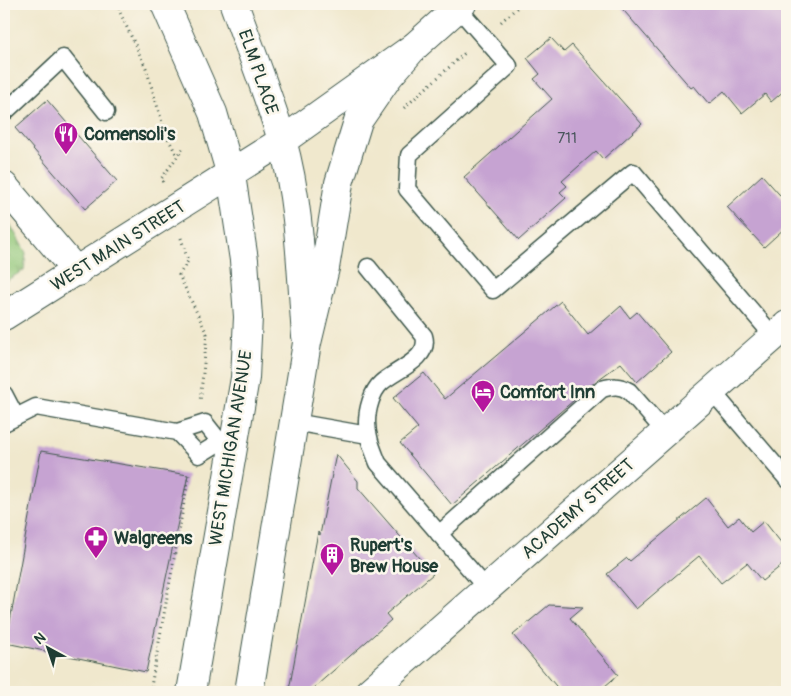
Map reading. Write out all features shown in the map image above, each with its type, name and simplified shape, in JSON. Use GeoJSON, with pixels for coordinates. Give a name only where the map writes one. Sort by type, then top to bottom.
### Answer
{"type":"FeatureCollection","features":[{"type":"Feature","properties":{"kind":"main road","name":"WEST MICHIGAN AVENUE"},"geometry":{"type":"LineString","coordinates":[[165,4],[213,113],[231,175],[244,260],[248,317],[245,378],[226,444],[191,692]]}},
{"type":"Feature","properties":{"kind":"main road","name":"ELM PLACE"},"geometry":{"type":"LineString","coordinates":[[234,4],[282,141]]}},
{"type":"Feature","properties":{"kind":"main road"},"geometry":{"type":"LineString","coordinates":[[231,175],[414,47],[460,6]]}},
{"type":"Feature","properties":{"kind":"main road"},"geometry":{"type":"LineString","coordinates":[[249,692],[307,343],[325,268],[339,183],[358,121],[389,76],[414,47]]}},
{"type":"Feature","properties":{"kind":"main road"},"geometry":{"type":"LineString","coordinates":[[282,141],[294,198],[307,343]]}},
{"type":"Feature","properties":{"kind":"main road","name":"WEST MAIN STREET"},"geometry":{"type":"LineString","coordinates":[[4,316],[231,175]]}},
{"type":"Feature","properties":{"kind":"main road"},"geometry":{"type":"LineString","coordinates":[[4,186],[77,272]]}},
{"type":"Feature","properties":{"kind":"main road","name":"ACADEMY STREET"},"geometry":{"type":"LineString","coordinates":[[369,692],[780,331]]}},
{"type":"Feature","properties":{"kind":"lane"},"geometry":{"type":"LineString","coordinates":[[460,6],[508,66],[409,154],[407,189],[493,290],[633,172],[780,331]]}},
{"type":"Feature","properties":{"kind":"lane"},"geometry":{"type":"LineString","coordinates":[[4,113],[63,58],[106,112]]}},
{"type":"Feature","properties":{"kind":"lane"},"geometry":{"type":"LineString","coordinates":[[368,267],[424,336],[426,344],[423,353],[380,384],[368,409],[368,435],[378,463],[487,589]]}},
{"type":"Feature","properties":{"kind":"lane"},"geometry":{"type":"LineString","coordinates":[[439,534],[602,389],[613,386],[622,387],[665,432]]}},
{"type":"Feature","properties":{"kind":"lane"},"geometry":{"type":"LineString","coordinates":[[712,391],[787,479]]}},
{"type":"Feature","properties":{"kind":"lane"},"geometry":{"type":"LineString","coordinates":[[4,394],[15,417],[36,407],[169,431],[205,423],[226,444],[199,455],[169,431]]}},
{"type":"Feature","properties":{"kind":"lane"},"geometry":{"type":"LineString","coordinates":[[294,422],[368,435]]}},
{"type":"Feature","properties":{"kind":"path"},"geometry":{"type":"LineString","coordinates":[[116,4],[146,68],[165,132],[177,156]]}},
{"type":"Feature","properties":{"kind":"path"},"geometry":{"type":"LineString","coordinates":[[396,115],[521,4]]}},
{"type":"Feature","properties":{"kind":"path"},"geometry":{"type":"LineString","coordinates":[[161,179],[185,146]]}},
{"type":"Feature","properties":{"kind":"path"},"geometry":{"type":"LineString","coordinates":[[188,261],[179,275],[207,334],[201,398]]}},
{"type":"Feature","properties":{"kind":"path"},"geometry":{"type":"LineString","coordinates":[[150,692],[189,477]]}},
{"type":"Feature","properties":{"kind":"green space"},"geometry":{"type":"Polygon","coordinates":[[[4,213],[26,253],[24,270],[4,282],[4,213]]]}},
{"type":"Feature","properties":{"kind":"building"},"geometry":{"type":"Polygon","coordinates":[[[618,4],[787,4],[787,88],[771,102],[765,94],[742,113],[724,91],[709,104],[694,86],[691,88],[618,4]]]}},
{"type":"Feature","properties":{"kind":"building"},"geometry":{"type":"Polygon","coordinates":[[[551,38],[564,52],[572,45],[642,124],[603,159],[596,151],[562,181],[567,186],[560,192],[566,198],[519,240],[464,177],[552,99],[534,79],[540,74],[527,58],[551,38]]]}},
{"type":"Feature","properties":{"kind":"building","name":"Comensoli's"},"geometry":{"type":"Polygon","coordinates":[[[47,100],[117,181],[85,209],[15,128],[47,100]]]}},
{"type":"Feature","properties":{"kind":"building"},"geometry":{"type":"Polygon","coordinates":[[[762,175],[787,203],[787,226],[764,247],[727,207],[762,175]]]}},
{"type":"Feature","properties":{"kind":"building","name":"Comfort Inn"},"geometry":{"type":"Polygon","coordinates":[[[561,301],[588,335],[621,306],[630,318],[637,312],[671,352],[637,382],[621,363],[595,382],[452,505],[400,443],[418,428],[393,398],[424,373],[445,399],[561,301]]]}},
{"type":"Feature","properties":{"kind":"building","name":"Walgreens"},"geometry":{"type":"Polygon","coordinates":[[[41,451],[188,475],[146,672],[6,643],[41,451]]]}},
{"type":"Feature","properties":{"kind":"building"},"geometry":{"type":"Polygon","coordinates":[[[336,454],[358,481],[358,488],[433,574],[386,614],[391,620],[309,692],[289,690],[318,532],[320,535],[336,454]]]}},
{"type":"Feature","properties":{"kind":"building"},"geometry":{"type":"Polygon","coordinates":[[[706,498],[728,526],[739,517],[751,532],[764,521],[787,550],[787,561],[762,581],[747,563],[721,583],[699,556],[636,609],[607,574],[627,558],[630,561],[706,498]]]}},
{"type":"Feature","properties":{"kind":"building"},"geometry":{"type":"Polygon","coordinates":[[[549,605],[583,607],[570,618],[618,675],[598,692],[561,692],[513,635],[549,605]]]}},
{"type":"Feature","properties":{"kind":"place","name":"Comensoli's"},"geometry":{"type":"Point","coordinates":[66,155]}},
{"type":"Feature","properties":{"kind":"place","name":"Comfort Inn"},"geometry":{"type":"Point","coordinates":[483,413]}},
{"type":"Feature","properties":{"kind":"place","name":"Walgreens"},"geometry":{"type":"Point","coordinates":[96,559]}},
{"type":"Feature","properties":{"kind":"place","name":"Rupert's Brew House"},"geometry":{"type":"Point","coordinates":[332,576]}}]}
